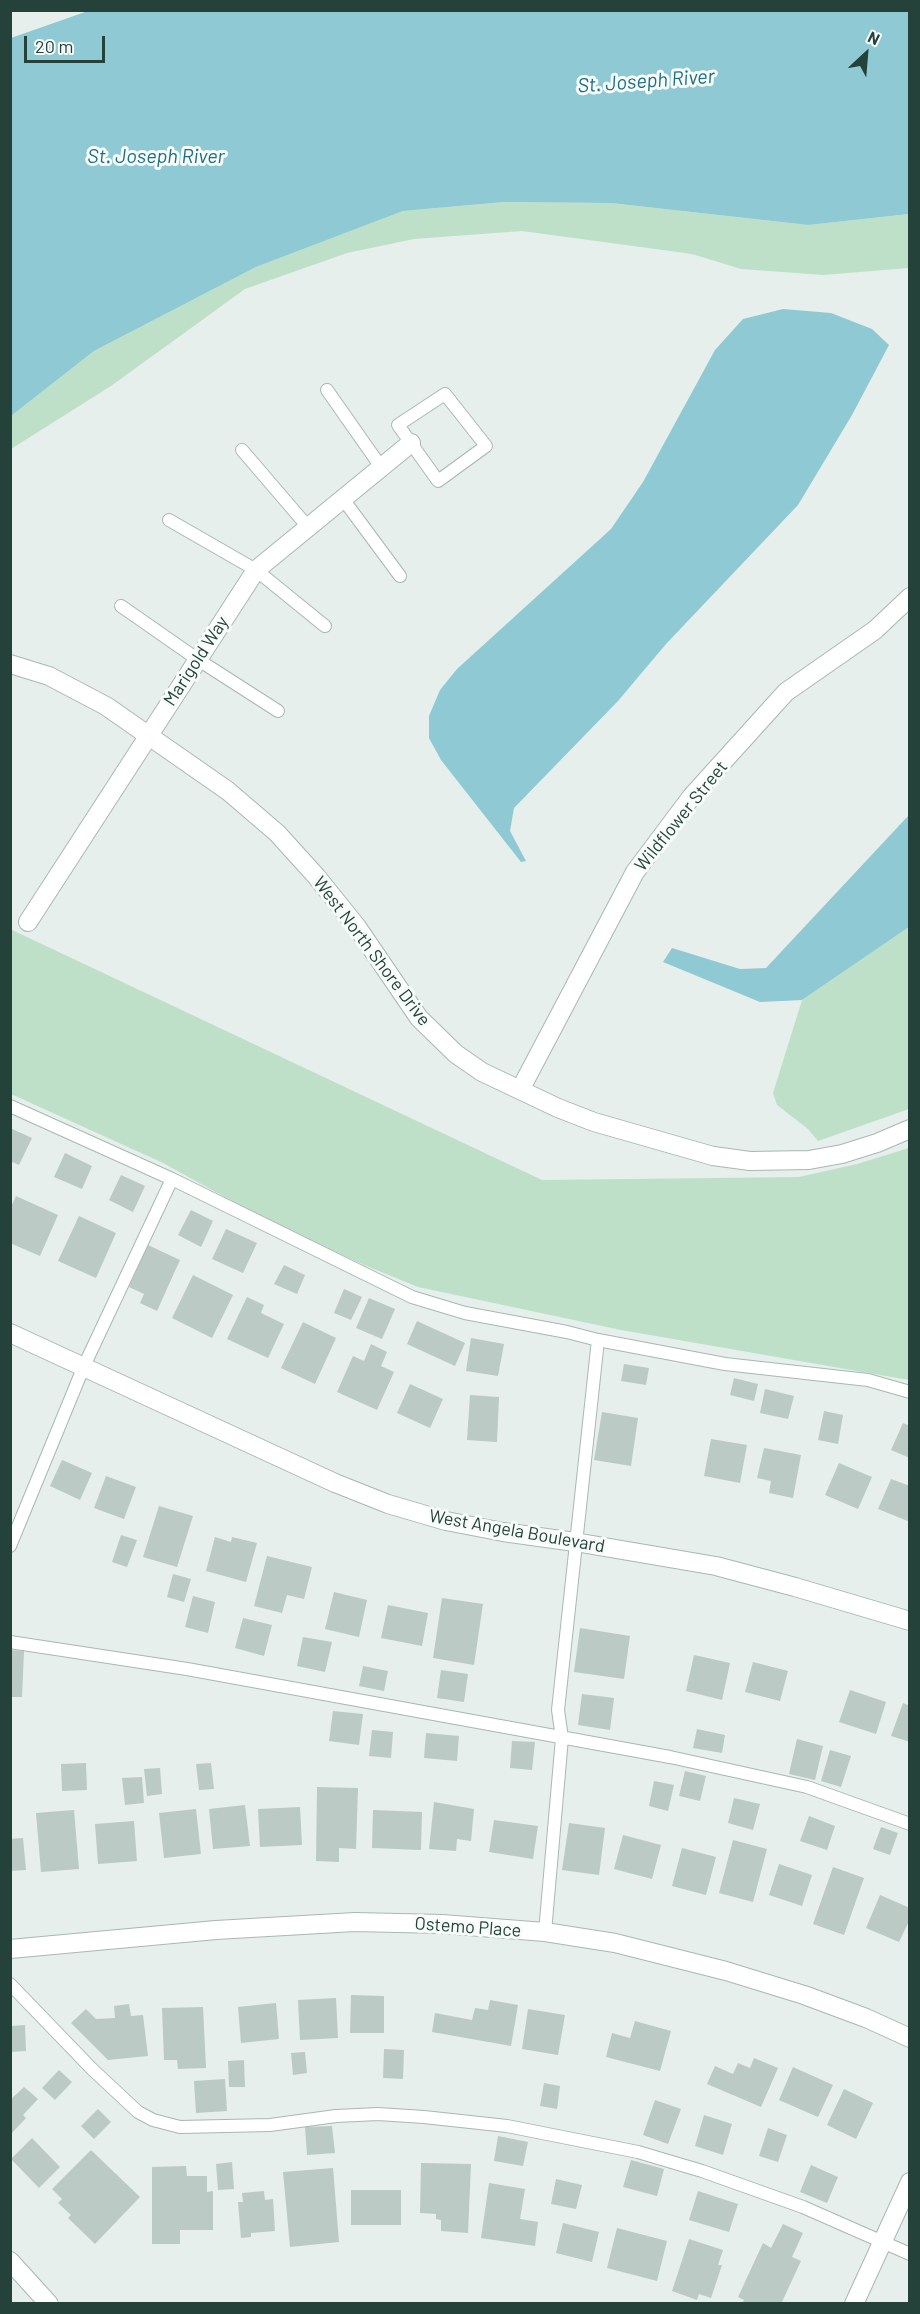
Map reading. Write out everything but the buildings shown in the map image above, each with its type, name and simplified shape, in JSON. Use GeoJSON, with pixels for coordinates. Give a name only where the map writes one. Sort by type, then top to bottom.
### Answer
{"type":"FeatureCollection","features":[{"type":"Feature","properties":{"kind":"street","name":"Marigold Way"},"geometry":{"type":"LineString","coordinates":[[28,922],[256,570],[411,443]]}},
{"type":"Feature","properties":{"kind":"street","name":"Wildflower Street"},"geometry":{"type":"LineString","coordinates":[[520,1090],[635,872],[692,796],[786,692],[875,630],[909,597]]}},
{"type":"Feature","properties":{"kind":"street","name":"West North Shore Drive"},"geometry":{"type":"LineString","coordinates":[[10,664],[49,676],[106,706],[228,791],[277,832],[357,927],[419,1018],[456,1054],[482,1072],[594,1122],[713,1156],[750,1161],[809,1160],[842,1154],[909,1130]]}},
{"type":"Feature","properties":{"kind":"street","name":"West Angela Boulevard"},"geometry":{"type":"LineString","coordinates":[[10,1333],[335,1483],[388,1504],[446,1521],[503,1532],[716,1566],[909,1621]]}},
{"type":"Feature","properties":{"kind":"street","name":"Ostemo Place"},"geometry":{"type":"LineString","coordinates":[[10,1949],[222,1929],[354,1922],[400,1922],[545,1932],[615,1943],[726,1971],[813,1998],[866,2018],[909,2038]]}},
{"type":"Feature","properties":{"kind":"street"},"geometry":{"type":"LineString","coordinates":[[854,2304],[909,2182]]}},
{"type":"Feature","properties":{"kind":"street"},"geometry":{"type":"LineString","coordinates":[[10,2261],[49,2304]]}},
{"type":"Feature","properties":{"kind":"lane"},"geometry":{"type":"LineString","coordinates":[[327,390],[381,467]]}},
{"type":"Feature","properties":{"kind":"lane"},"geometry":{"type":"LineString","coordinates":[[445,394],[486,446],[438,481],[411,443],[398,425],[445,394]]}},
{"type":"Feature","properties":{"kind":"lane"},"geometry":{"type":"LineString","coordinates":[[242,450],[308,527]]}},
{"type":"Feature","properties":{"kind":"lane"},"geometry":{"type":"LineString","coordinates":[[343,499],[400,576]]}},
{"type":"Feature","properties":{"kind":"lane"},"geometry":{"type":"LineString","coordinates":[[169,520],[256,570],[326,626]]}},
{"type":"Feature","properties":{"kind":"lane"},"geometry":{"type":"LineString","coordinates":[[121,606],[197,659],[278,711]]}},
{"type":"Feature","properties":{"kind":"lane"},"geometry":{"type":"LineString","coordinates":[[10,1107],[172,1179],[412,1297],[465,1313],[598,1340],[725,1364],[868,1380],[909,1392]]}},
{"type":"Feature","properties":{"kind":"lane"},"geometry":{"type":"LineString","coordinates":[[10,1546],[84,1366],[172,1179]]}},
{"type":"Feature","properties":{"kind":"lane"},"geometry":{"type":"LineString","coordinates":[[545,1932],[562,1738],[558,1710],[598,1340]]}},
{"type":"Feature","properties":{"kind":"lane"},"geometry":{"type":"LineString","coordinates":[[10,1642],[198,1671],[669,1757],[807,1787],[909,1824]]}},
{"type":"Feature","properties":{"kind":"lane"},"geometry":{"type":"LineString","coordinates":[[10,1984],[92,2069],[138,2112],[153,2121],[180,2127],[270,2125],[336,2116],[378,2114],[424,2116],[507,2126],[638,2152],[702,2171],[803,2207],[909,2254]]}},
{"type":"Feature","properties":{"kind":"green space"},"geometry":{"type":"Polygon","coordinates":[[[504,202],[611,203],[808,225],[909,214],[909,268],[823,275],[741,269],[692,254],[522,231],[414,239],[347,253],[245,289],[111,386],[11,449],[11,416],[94,351],[256,267],[403,211],[504,202]]]}},
{"type":"Feature","properties":{"kind":"green space"},"geometry":{"type":"Polygon","coordinates":[[[909,927],[909,1109],[818,1141],[808,1129],[777,1105],[773,1093],[802,1000],[909,927]]]}},
{"type":"Feature","properties":{"kind":"green space"},"geometry":{"type":"Polygon","coordinates":[[[10,929],[542,1180],[799,1177],[857,1164],[909,1148],[909,1380],[621,1330],[418,1287],[364,1265],[263,1218],[163,1163],[11,1094],[10,929]]]}},
{"type":"Feature","properties":{"kind":"water","name":"St. Joseph River"},"geometry":{"type":"Polygon","coordinates":[[[88,11],[909,11],[909,214],[808,225],[611,203],[504,202],[403,211],[256,267],[94,351],[11,416],[11,38],[88,11]]]}},
{"type":"Feature","properties":{"kind":"water"},"geometry":{"type":"Polygon","coordinates":[[[783,309],[831,313],[872,329],[889,345],[852,415],[798,505],[666,644],[618,701],[514,808],[510,831],[526,861],[521,862],[441,760],[429,738],[429,716],[440,690],[457,669],[611,529],[643,482],[715,350],[743,319],[783,309]]]}},
{"type":"Feature","properties":{"kind":"water"},"geometry":{"type":"Polygon","coordinates":[[[909,815],[909,927],[802,1000],[760,1002],[663,962],[672,948],[740,969],[766,968],[909,815]]]}}]}
